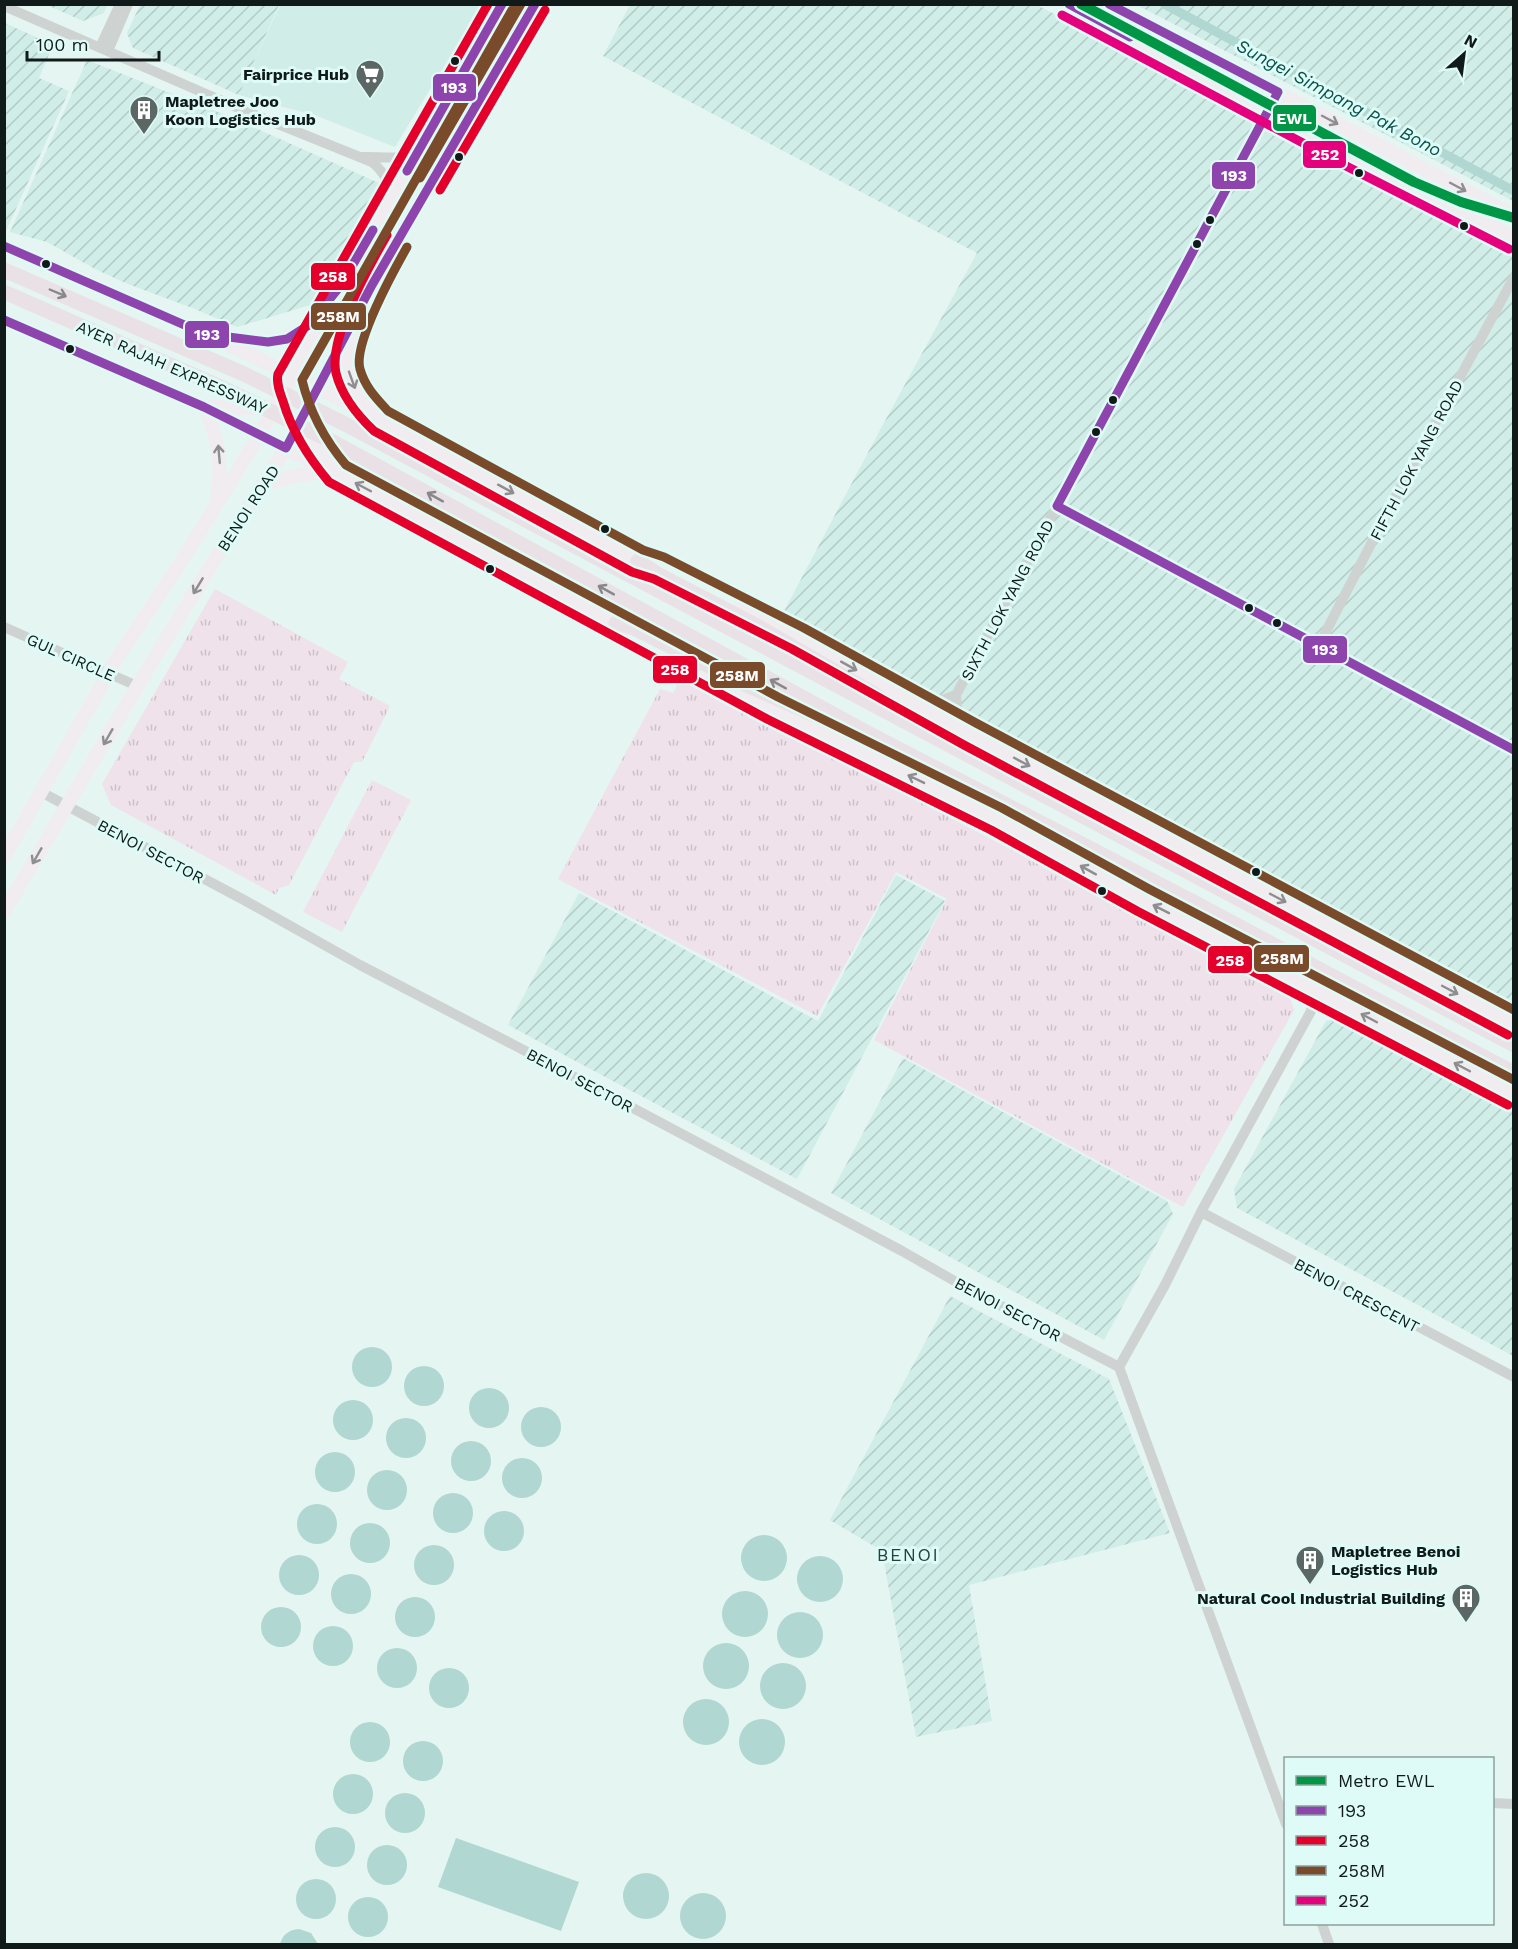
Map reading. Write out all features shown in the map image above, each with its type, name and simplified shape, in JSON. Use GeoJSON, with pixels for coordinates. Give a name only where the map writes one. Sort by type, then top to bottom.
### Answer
{"type":"FeatureCollection","features":[{"type":"Feature","properties":{"kind":"highway","name":"AYER RAJAH EXPRESSWAY"},"geometry":{"type":"LineString","coordinates":[[4,270],[244,374],[345,424],[1514,1045]]}},
{"type":"Feature","properties":{"kind":"highway","name":"AYER RAJAH EXPRESSWAY"},"geometry":{"type":"LineString","coordinates":[[4,292],[221,387],[335,443],[866,732],[1207,909],[1514,1073]]}},
{"type":"Feature","properties":{"kind":"highway"},"geometry":{"type":"LineString","coordinates":[[638,561],[657,574],[757,626],[896,707],[974,759]]}},
{"type":"Feature","properties":{"kind":"highway"},"geometry":{"type":"LineString","coordinates":[[616,623],[634,628],[799,709],[851,731],[866,732]]}},
{"type":"Feature","properties":{"kind":"main road","name":"BENOI ROAD"},"geometry":{"type":"LineString","coordinates":[[4,857],[109,674],[260,434],[341,285],[502,4]]}},
{"type":"Feature","properties":{"kind":"main road","name":"BENOI ROAD"},"geometry":{"type":"LineString","coordinates":[[4,912],[137,686],[286,448],[298,411],[317,388],[372,285],[535,4]]}},
{"type":"Feature","properties":{"kind":"main road"},"geometry":{"type":"LineString","coordinates":[[1068,4],[1514,238]]}},
{"type":"Feature","properties":{"kind":"main road"},"geometry":{"type":"LineString","coordinates":[[1108,4],[1514,216]]}},
{"type":"Feature","properties":{"kind":"main road"},"geometry":{"type":"LineString","coordinates":[[4,246],[205,334],[360,410],[638,561],[659,568],[798,638],[970,734],[1514,1024]]}},
{"type":"Feature","properties":{"kind":"main road"},"geometry":{"type":"LineString","coordinates":[[205,334],[260,342],[287,339],[309,325],[341,285]]}},
{"type":"Feature","properties":{"kind":"main road"},"geometry":{"type":"LineString","coordinates":[[372,285],[347,358],[348,371],[360,399],[381,421]]}},
{"type":"Feature","properties":{"kind":"main road"},"geometry":{"type":"LineString","coordinates":[[4,320],[204,407],[260,434],[773,708],[996,819],[1140,898],[1514,1094]]}},
{"type":"Feature","properties":{"kind":"main road"},"geometry":{"type":"LineString","coordinates":[[256,358],[298,411],[317,448],[338,474]]}},
{"type":"Feature","properties":{"kind":"main road"},"geometry":{"type":"LineString","coordinates":[[290,377],[298,411]]}},
{"type":"Feature","properties":{"kind":"main road"},"geometry":{"type":"LineString","coordinates":[[204,407],[271,413],[341,407],[360,410]]}},
{"type":"Feature","properties":{"kind":"main road"},"geometry":{"type":"LineString","coordinates":[[204,407],[214,428],[218,444],[221,473],[216,505]]}},
{"type":"Feature","properties":{"kind":"main road"},"geometry":{"type":"LineString","coordinates":[[262,485],[305,474],[323,472],[338,474]]}},
{"type":"Feature","properties":{"kind":"street"},"geometry":{"type":"LineString","coordinates":[[104,49],[120,4]]}},
{"type":"Feature","properties":{"kind":"street"},"geometry":{"type":"LineString","coordinates":[[104,49],[128,4]]}},
{"type":"Feature","properties":{"kind":"street"},"geometry":{"type":"LineString","coordinates":[[4,6],[243,110],[372,162],[385,175],[390,189],[389,202]]}},
{"type":"Feature","properties":{"kind":"street","name":"SIXTH LOK YANG ROAD"},"geometry":{"type":"LineString","coordinates":[[970,734],[958,718],[956,695],[1278,92]]}},
{"type":"Feature","properties":{"kind":"street"},"geometry":{"type":"LineString","coordinates":[[360,157],[408,156],[420,148]]}},
{"type":"Feature","properties":{"kind":"street","name":"FIFTH LOK YANG ROAD"},"geometry":{"type":"LineString","coordinates":[[1319,645],[1389,509],[1514,277]]}},
{"type":"Feature","properties":{"kind":"street"},"geometry":{"type":"LineString","coordinates":[[1057,506],[1514,750]]}},
{"type":"Feature","properties":{"kind":"street","name":"GUL CIRCLE"},"geometry":{"type":"LineString","coordinates":[[4,627],[137,686]]}},
{"type":"Feature","properties":{"kind":"street","name":"SIXTH LOK YANG ROAD"},"geometry":{"type":"LineString","coordinates":[[914,702],[935,703],[956,695]]}},
{"type":"Feature","properties":{"kind":"street","name":"BENOI SECTOR"},"geometry":{"type":"LineString","coordinates":[[41,792],[244,900],[360,965],[1119,1367]]}},
{"type":"Feature","properties":{"kind":"street"},"geometry":{"type":"LineString","coordinates":[[1284,1815],[1280,1798],[1119,1367],[1311,1011],[1312,998],[1307,985]]}},
{"type":"Feature","properties":{"kind":"street"},"geometry":{"type":"LineString","coordinates":[[1311,1011],[1323,1003],[1335,1000]]}},
{"type":"Feature","properties":{"kind":"street","name":"BENOI CRESCENT"},"geometry":{"type":"LineString","coordinates":[[1201,1212],[1514,1377]]}},
{"type":"Feature","properties":{"kind":"street"},"geometry":{"type":"LineString","coordinates":[[1494,1803],[1514,1804]]}},
{"type":"Feature","properties":{"kind":"street"},"geometry":{"type":"LineString","coordinates":[[1323,1925],[1329,1944]]}},
{"type":"Feature","properties":{"kind":"shaded area"},"geometry":{"type":"Polygon","coordinates":[[[140,4],[279,5],[239,95],[133,48],[127,33],[140,4]]]}},
{"type":"Feature","properties":{"kind":"shaded area","name":"Fairprice Hub"},"geometry":{"type":"Polygon","coordinates":[[[280,4],[481,5],[395,147],[317,116],[239,95],[280,4]]]}},
{"type":"Feature","properties":{"kind":"shaded area"},"geometry":{"type":"Polygon","coordinates":[[[47,5],[107,5],[104,13],[83,21],[47,5]]]}},
{"type":"Feature","properties":{"kind":"shaded area"},"geometry":{"type":"Polygon","coordinates":[[[630,5],[1037,5],[1513,254],[1513,1007],[782,615],[977,253],[603,56],[630,5]]]}},
{"type":"Feature","properties":{"kind":"shaded area"},"geometry":{"type":"Polygon","coordinates":[[[1137,5],[1513,5],[1513,201],[1137,5]]]}},
{"type":"Feature","properties":{"kind":"shaded area"},"geometry":{"type":"Polygon","coordinates":[[[5,23],[53,45],[39,78],[69,91],[6,231],[4,230],[5,23]]]}},
{"type":"Feature","properties":{"kind":"shaded area","name":"Mapletree Joo Koon Logistics Hub"},"geometry":{"type":"Polygon","coordinates":[[[87,60],[228,116],[381,184],[310,305],[237,327],[128,284],[97,270],[47,242],[10,232],[87,60]]]}},
{"type":"Feature","properties":{"kind":"shaded area"},"geometry":{"type":"Polygon","coordinates":[[[896,875],[945,901],[797,1179],[508,1025],[579,893],[818,1021],[896,875]]]}},
{"type":"Feature","properties":{"kind":"shaded area"},"geometry":{"type":"Polygon","coordinates":[[[1346,1017],[1513,1107],[1513,1356],[1237,1208],[1234,1189],[1326,1021],[1346,1017]]]}},
{"type":"Feature","properties":{"kind":"shaded area"},"geometry":{"type":"Polygon","coordinates":[[[903,1058],[1167,1201],[1173,1214],[1104,1340],[831,1193],[903,1058]]]}},
{"type":"Feature","properties":{"kind":"shaded area"},"geometry":{"type":"Polygon","coordinates":[[[950,1296],[1109,1379],[1170,1533],[969,1585],[992,1721],[916,1737],[882,1551],[830,1520],[950,1296]]]}},
{"type":"Feature","properties":{"kind":"green space"},"geometry":{"type":"Polygon","coordinates":[[[215,589],[348,662],[339,679],[390,706],[362,762],[354,762],[289,885],[279,888],[276,895],[111,805],[102,784],[215,589]]]}},
{"type":"Feature","properties":{"kind":"green space"},"geometry":{"type":"Polygon","coordinates":[[[682,677],[1290,996],[1294,1010],[1183,1207],[874,1040],[947,899],[896,872],[817,1016],[558,879],[660,689],[673,693],[682,677]]]}},
{"type":"Feature","properties":{"kind":"green space"},"geometry":{"type":"Polygon","coordinates":[[[372,780],[411,800],[342,932],[303,912],[372,780]]]}},
{"type":"Feature","properties":{"kind":"water"},"geometry":{"type":"Polygon","coordinates":[[[372,1347],[386,1353],[392,1367],[386,1381],[372,1387],[358,1381],[352,1367],[358,1353],[372,1347]]]}},
{"type":"Feature","properties":{"kind":"water"},"geometry":{"type":"Polygon","coordinates":[[[424,1366],[438,1372],[444,1386],[438,1400],[424,1406],[410,1400],[404,1386],[410,1372],[424,1366]]]}},
{"type":"Feature","properties":{"kind":"water"},"geometry":{"type":"Polygon","coordinates":[[[489,1388],[503,1394],[509,1408],[503,1422],[489,1428],[475,1422],[469,1408],[475,1394],[489,1388]]]}},
{"type":"Feature","properties":{"kind":"water"},"geometry":{"type":"Polygon","coordinates":[[[353,1400],[367,1406],[373,1420],[367,1434],[353,1440],[339,1434],[333,1420],[339,1406],[353,1400]]]}},
{"type":"Feature","properties":{"kind":"water"},"geometry":{"type":"Polygon","coordinates":[[[541,1407],[555,1413],[561,1427],[555,1441],[541,1447],[527,1441],[521,1427],[527,1413],[541,1407]]]}},
{"type":"Feature","properties":{"kind":"water"},"geometry":{"type":"Polygon","coordinates":[[[406,1418],[420,1424],[426,1438],[420,1452],[406,1458],[392,1452],[386,1438],[392,1424],[406,1418]]]}},
{"type":"Feature","properties":{"kind":"water"},"geometry":{"type":"Polygon","coordinates":[[[471,1441],[485,1447],[491,1461],[485,1475],[471,1481],[457,1475],[451,1461],[457,1447],[471,1441]]]}},
{"type":"Feature","properties":{"kind":"water"},"geometry":{"type":"Polygon","coordinates":[[[335,1452],[349,1458],[355,1472],[349,1486],[335,1492],[321,1486],[315,1472],[321,1458],[335,1452]]]}},
{"type":"Feature","properties":{"kind":"water"},"geometry":{"type":"Polygon","coordinates":[[[522,1458],[536,1464],[542,1478],[536,1492],[522,1498],[508,1492],[502,1478],[508,1464],[522,1458]]]}},
{"type":"Feature","properties":{"kind":"water"},"geometry":{"type":"Polygon","coordinates":[[[387,1470],[401,1476],[407,1490],[401,1504],[387,1510],[373,1504],[367,1490],[373,1476],[387,1470]]]}},
{"type":"Feature","properties":{"kind":"water"},"geometry":{"type":"Polygon","coordinates":[[[453,1493],[467,1499],[473,1513],[467,1527],[453,1533],[439,1527],[433,1513],[439,1499],[453,1493]]]}},
{"type":"Feature","properties":{"kind":"water"},"geometry":{"type":"Polygon","coordinates":[[[317,1504],[331,1510],[337,1524],[331,1538],[317,1544],[303,1538],[297,1524],[303,1510],[317,1504]]]}},
{"type":"Feature","properties":{"kind":"water"},"geometry":{"type":"Polygon","coordinates":[[[504,1511],[518,1517],[524,1531],[518,1545],[504,1551],[490,1545],[484,1531],[490,1517],[504,1511]]]}},
{"type":"Feature","properties":{"kind":"water"},"geometry":{"type":"Polygon","coordinates":[[[370,1523],[384,1529],[390,1543],[384,1557],[370,1563],[356,1557],[350,1543],[356,1529],[370,1523]]]}},
{"type":"Feature","properties":{"kind":"water"},"geometry":{"type":"Polygon","coordinates":[[[764,1535],[780,1542],[787,1558],[780,1574],[764,1581],[748,1574],[741,1558],[748,1542],[764,1535]]]}},
{"type":"Feature","properties":{"kind":"water"},"geometry":{"type":"Polygon","coordinates":[[[434,1545],[448,1551],[454,1565],[448,1579],[434,1585],[420,1579],[414,1565],[420,1551],[434,1545]]]}},
{"type":"Feature","properties":{"kind":"water"},"geometry":{"type":"Polygon","coordinates":[[[299,1555],[313,1561],[319,1575],[313,1589],[299,1595],[285,1589],[279,1575],[285,1561],[299,1555]]]}},
{"type":"Feature","properties":{"kind":"water"},"geometry":{"type":"Polygon","coordinates":[[[820,1556],[836,1563],[843,1579],[836,1595],[820,1602],[804,1595],[797,1579],[804,1563],[820,1556]]]}},
{"type":"Feature","properties":{"kind":"water"},"geometry":{"type":"Polygon","coordinates":[[[351,1574],[365,1580],[371,1594],[365,1608],[351,1614],[337,1608],[331,1594],[337,1580],[351,1574]]]}},
{"type":"Feature","properties":{"kind":"water"},"geometry":{"type":"Polygon","coordinates":[[[745,1591],[761,1598],[768,1614],[761,1630],[745,1637],[729,1630],[722,1614],[729,1598],[745,1591]]]}},
{"type":"Feature","properties":{"kind":"water"},"geometry":{"type":"Polygon","coordinates":[[[415,1597],[429,1603],[435,1617],[429,1631],[415,1637],[401,1631],[395,1617],[401,1603],[415,1597]]]}},
{"type":"Feature","properties":{"kind":"water"},"geometry":{"type":"Polygon","coordinates":[[[281,1607],[295,1613],[301,1627],[295,1641],[281,1647],[267,1641],[261,1627],[267,1613],[281,1607]]]}},
{"type":"Feature","properties":{"kind":"water"},"geometry":{"type":"Polygon","coordinates":[[[800,1612],[816,1619],[823,1635],[816,1651],[800,1658],[784,1651],[777,1635],[784,1619],[800,1612]]]}},
{"type":"Feature","properties":{"kind":"water"},"geometry":{"type":"Polygon","coordinates":[[[333,1626],[347,1632],[353,1646],[347,1660],[333,1666],[319,1660],[313,1646],[319,1632],[333,1626]]]}},
{"type":"Feature","properties":{"kind":"water"},"geometry":{"type":"Polygon","coordinates":[[[726,1643],[742,1650],[749,1666],[742,1682],[726,1689],[710,1682],[703,1666],[710,1650],[726,1643]]]}},
{"type":"Feature","properties":{"kind":"water"},"geometry":{"type":"Polygon","coordinates":[[[397,1648],[411,1654],[417,1668],[411,1682],[397,1688],[383,1682],[377,1668],[383,1654],[397,1648]]]}},
{"type":"Feature","properties":{"kind":"water"},"geometry":{"type":"Polygon","coordinates":[[[783,1663],[799,1670],[806,1686],[799,1702],[783,1709],[767,1702],[760,1686],[767,1670],[783,1663]]]}},
{"type":"Feature","properties":{"kind":"water"},"geometry":{"type":"Polygon","coordinates":[[[449,1668],[463,1674],[469,1688],[463,1702],[449,1708],[435,1702],[429,1688],[435,1674],[449,1668]]]}},
{"type":"Feature","properties":{"kind":"water"},"geometry":{"type":"Polygon","coordinates":[[[706,1699],[722,1706],[729,1722],[722,1738],[706,1745],[690,1738],[683,1722],[690,1706],[706,1699]]]}},
{"type":"Feature","properties":{"kind":"water"},"geometry":{"type":"Polygon","coordinates":[[[762,1719],[778,1726],[785,1742],[778,1758],[762,1765],[746,1758],[739,1742],[746,1726],[762,1719]]]}},
{"type":"Feature","properties":{"kind":"water"},"geometry":{"type":"Polygon","coordinates":[[[370,1722],[384,1728],[390,1742],[384,1756],[370,1762],[356,1756],[350,1742],[356,1728],[370,1722]]]}},
{"type":"Feature","properties":{"kind":"water"},"geometry":{"type":"Polygon","coordinates":[[[423,1741],[437,1747],[443,1761],[437,1775],[423,1781],[409,1775],[403,1761],[409,1747],[423,1741]]]}},
{"type":"Feature","properties":{"kind":"water"},"geometry":{"type":"Polygon","coordinates":[[[353,1774],[367,1780],[373,1794],[367,1808],[353,1814],[339,1808],[333,1794],[339,1780],[353,1774]]]}},
{"type":"Feature","properties":{"kind":"water"},"geometry":{"type":"Polygon","coordinates":[[[405,1793],[419,1799],[425,1813],[419,1827],[405,1833],[391,1827],[385,1813],[391,1799],[405,1793]]]}},
{"type":"Feature","properties":{"kind":"water"},"geometry":{"type":"Polygon","coordinates":[[[335,1827],[349,1833],[355,1847],[349,1861],[335,1867],[321,1861],[315,1847],[321,1833],[335,1827]]]}},
{"type":"Feature","properties":{"kind":"water"},"geometry":{"type":"Polygon","coordinates":[[[456,1838],[579,1882],[561,1931],[438,1887],[456,1838]]]}},
{"type":"Feature","properties":{"kind":"water"},"geometry":{"type":"Polygon","coordinates":[[[387,1845],[401,1851],[407,1865],[401,1879],[387,1885],[373,1879],[367,1865],[373,1851],[387,1845]]]}},
{"type":"Feature","properties":{"kind":"water"},"geometry":{"type":"Polygon","coordinates":[[[646,1873],[662,1880],[669,1896],[662,1912],[646,1919],[630,1912],[623,1896],[630,1880],[646,1873]]]}},
{"type":"Feature","properties":{"kind":"water"},"geometry":{"type":"Polygon","coordinates":[[[316,1879],[330,1885],[336,1899],[330,1913],[316,1919],[302,1913],[296,1899],[302,1885],[316,1879]]]}},
{"type":"Feature","properties":{"kind":"water"},"geometry":{"type":"Polygon","coordinates":[[[703,1893],[719,1900],[726,1916],[719,1932],[703,1939],[687,1932],[680,1916],[687,1900],[703,1893]]]}},
{"type":"Feature","properties":{"kind":"water"},"geometry":{"type":"Polygon","coordinates":[[[368,1897],[382,1903],[388,1917],[382,1931],[368,1937],[354,1931],[348,1917],[354,1903],[368,1897]]]}},
{"type":"Feature","properties":{"kind":"water"},"geometry":{"type":"Polygon","coordinates":[[[299,1929],[311,1933],[318,1944],[280,1944],[287,1933],[299,1929]]]}},
{"type":"Feature","properties":{"kind":"waterway","name":"Sungei Simpang Pak Bono"},"geometry":{"type":"LineString","coordinates":[[1164,4],[1514,191]]}},
{"type":"Feature","properties":{"kind":"metro line","name":"EWL"},"geometry":{"type":"LineString","coordinates":[[1081,4],[1414,182],[1461,202],[1514,218]]}},
{"type":"Feature","properties":{"kind":"transit line","name":"258"},"geometry":{"type":"LineString","coordinates":[[488,4],[278,374],[279,388],[296,434],[329,482],[767,719],[991,830],[1137,911],[1508,1105]]}},
{"type":"Feature","properties":{"kind":"transit line","name":"193"},"geometry":{"type":"LineString","coordinates":[[407,171],[502,4]]}},
{"type":"Feature","properties":{"kind":"transit line","name":"258M"},"geometry":{"type":"LineString","coordinates":[[420,178],[521,4]]}},
{"type":"Feature","properties":{"kind":"transit line","name":"193"},"geometry":{"type":"LineString","coordinates":[[4,320],[204,407],[286,448],[372,285],[535,4]]}},
{"type":"Feature","properties":{"kind":"transit line","name":"193"},"geometry":{"type":"LineString","coordinates":[[1069,4],[1130,37]]}},
{"type":"Feature","properties":{"kind":"transit line","name":"193"},"geometry":{"type":"LineString","coordinates":[[1057,506],[1278,92],[1109,4]]}},
{"type":"Feature","properties":{"kind":"transit line","name":"258M"},"geometry":{"type":"LineString","coordinates":[[512,10],[302,380],[309,404],[319,425],[346,465],[778,697],[1002,808],[1149,889],[1514,1080]]}},
{"type":"Feature","properties":{"kind":"transit line","name":"258"},"geometry":{"type":"LineString","coordinates":[[440,190],[545,10]]}},
{"type":"Feature","properties":{"kind":"transit line","name":"252"},"geometry":{"type":"LineString","coordinates":[[1062,15],[1350,168],[1509,249]]}},
{"type":"Feature","properties":{"kind":"transit line","name":"193"},"geometry":{"type":"LineString","coordinates":[[4,246],[205,334],[268,342],[287,339],[309,325],[341,285],[373,230]]}},
{"type":"Feature","properties":{"kind":"transit line","name":"258"},"geometry":{"type":"LineString","coordinates":[[387,235],[352,302],[338,341],[335,358],[336,373],[346,398],[374,431],[632,572],[654,579],[792,649],[964,745],[1508,1035]]}},
{"type":"Feature","properties":{"kind":"transit line","name":"258M"},"geometry":{"type":"LineString","coordinates":[[407,247],[368,325],[359,358],[360,369],[371,392],[388,411],[643,550],[664,557],[804,628],[976,723],[1514,1010]]}},
{"type":"Feature","properties":{"kind":"transit line","name":"193"},"geometry":{"type":"LineString","coordinates":[[1057,506],[1514,750]]}},
{"type":"Feature","properties":{"kind":"place","name":"Fairprice Hub"},"geometry":{"type":"Point","coordinates":[370,100]}},
{"type":"Feature","properties":{"kind":"place","name":"Mapletree Joo Koon Logistics Hub"},"geometry":{"type":"Point","coordinates":[144,136]}},
{"type":"Feature","properties":{"kind":"place","name":"Mapletree Benoi Logistics Hub"},"geometry":{"type":"Point","coordinates":[1310,1586]}},
{"type":"Feature","properties":{"kind":"place","name":"Natural Cool Industrial Building"},"geometry":{"type":"Point","coordinates":[1466,1624]}},
{"type":"Feature","properties":{"kind":"district","name":"BENOI"},"geometry":{"type":"Point","coordinates":[908,1555]}}]}
